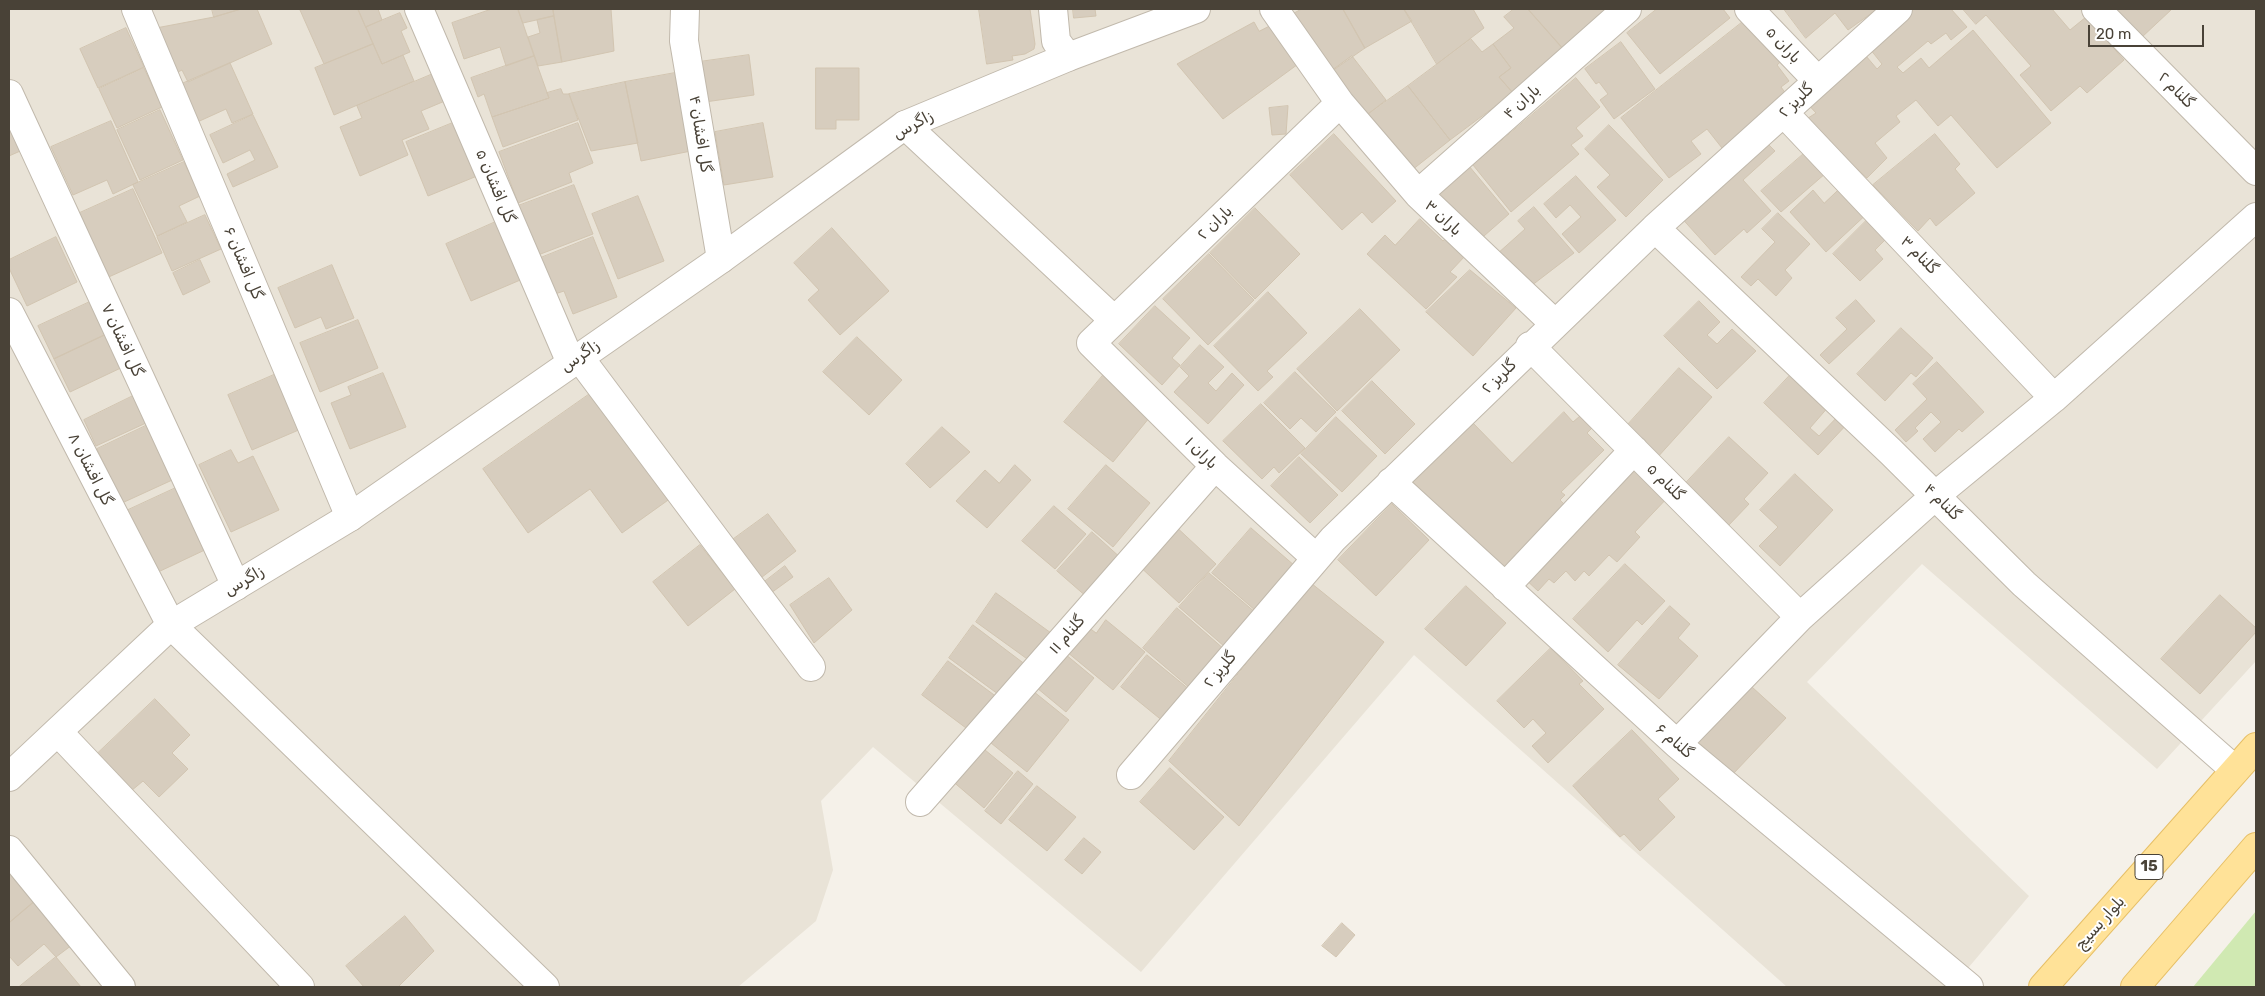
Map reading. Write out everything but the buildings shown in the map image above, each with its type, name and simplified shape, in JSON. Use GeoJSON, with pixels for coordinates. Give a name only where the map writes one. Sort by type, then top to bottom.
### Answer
{"type":"FeatureCollection","features":[{"type":"Feature","properties":{"kind":"main road","name":"بلوار بسیج"},"geometry":{"type":"LineString","coordinates":[[2042,987],[2256,746]]}},
{"type":"Feature","properties":{"kind":"main road"},"geometry":{"type":"LineString","coordinates":[[2135,987],[2256,847]]}},
{"type":"Feature","properties":{"kind":"street","name":"گل افشان ۶"},"geometry":{"type":"LineString","coordinates":[[136,9],[350,517]]}},
{"type":"Feature","properties":{"kind":"street","name":"گل افشان ۵"},"geometry":{"type":"LineString","coordinates":[[419,9],[575,360],[811,667]]}},
{"type":"Feature","properties":{"kind":"street","name":"گل افشان ۴"},"geometry":{"type":"LineString","coordinates":[[684,9],[684,41],[721,259]]}},
{"type":"Feature","properties":{"kind":"street"},"geometry":{"type":"LineString","coordinates":[[1053,9],[1056,41],[1068,57]]}},
{"type":"Feature","properties":{"kind":"street","name":"زاگرس"},"geometry":{"type":"LineString","coordinates":[[9,776],[171,625],[350,517],[721,259],[905,126],[1068,57],[1196,9]]}},
{"type":"Feature","properties":{"kind":"street","name":"باران ۳"},"geometry":{"type":"LineString","coordinates":[[1274,9],[1340,103],[1418,194],[1555,324]]}},
{"type":"Feature","properties":{"kind":"street","name":"باران ۴"},"geometry":{"type":"LineString","coordinates":[[1418,194],[1626,9]]}},
{"type":"Feature","properties":{"kind":"street","name":"باران ۵"},"geometry":{"type":"LineString","coordinates":[[1749,9],[1817,80]]}},
{"type":"Feature","properties":{"kind":"street","name":"گلریز ۲"},"geometry":{"type":"LineString","coordinates":[[1131,775],[1316,558],[1391,482],[1530,346],[1655,228],[1898,9]]}},
{"type":"Feature","properties":{"kind":"street","name":"گلنام ۲"},"geometry":{"type":"LineString","coordinates":[[2096,9],[2256,171]]}},
{"type":"Feature","properties":{"kind":"street","name":"گل افشان ۷"},"geometry":{"type":"LineString","coordinates":[[9,94],[236,586]]}},
{"type":"Feature","properties":{"kind":"street","name":"باران ۲"},"geometry":{"type":"LineString","coordinates":[[1091,343],[1340,103]]}},
{"type":"Feature","properties":{"kind":"street","name":"گلنام ۳"},"geometry":{"type":"LineString","coordinates":[[1784,113],[2054,398]]}},
{"type":"Feature","properties":{"kind":"street"},"geometry":{"type":"LineString","coordinates":[[905,126],[1114,320]]}},
{"type":"Feature","properties":{"kind":"street"},"geometry":{"type":"LineString","coordinates":[[1677,744],[1800,617],[1936,496],[2054,398],[2256,217]]}},
{"type":"Feature","properties":{"kind":"street","name":"گلنام ۴"},"geometry":{"type":"LineString","coordinates":[[1655,228],[1936,496],[2024,584],[2235,770]]}},
{"type":"Feature","properties":{"kind":"street","name":"گل افشان ۸"},"geometry":{"type":"LineString","coordinates":[[9,312],[171,625],[545,987]]}},
{"type":"Feature","properties":{"kind":"street","name":"باران ۱"},"geometry":{"type":"LineString","coordinates":[[1091,343],[1215,466],[1316,558]]}},
{"type":"Feature","properties":{"kind":"street","name":"گلنام ۵"},"geometry":{"type":"LineString","coordinates":[[1530,346],[1800,617]]}},
{"type":"Feature","properties":{"kind":"street"},"geometry":{"type":"LineString","coordinates":[[1505,587],[1634,450]]}},
{"type":"Feature","properties":{"kind":"street","name":"گلنام ۱۱"},"geometry":{"type":"LineString","coordinates":[[920,802],[1215,466]]}},
{"type":"Feature","properties":{"kind":"street","name":"گلنام ۶"},"geometry":{"type":"LineString","coordinates":[[1391,482],[1677,744],[1969,987]]}},
{"type":"Feature","properties":{"kind":"street"},"geometry":{"type":"LineString","coordinates":[[58,732],[300,987]]}},
{"type":"Feature","properties":{"kind":"street"},"geometry":{"type":"LineString","coordinates":[[9,850],[121,987]]}},
{"type":"Feature","properties":{"kind":"shaded area"},"geometry":{"type":"Polygon","coordinates":[[[9,9],[2256,9],[2256,661],[2157,769],[1922,564],[1807,682],[2029,896],[1952,987],[1787,987],[1414,655],[1141,972],[873,747],[821,801],[833,870],[816,921],[738,987],[9,987],[9,9]]]}},
{"type":"Feature","properties":{"kind":"green space"},"geometry":{"type":"Polygon","coordinates":[[[2256,911],[2256,987],[2193,987],[2256,911]]]}}]}
